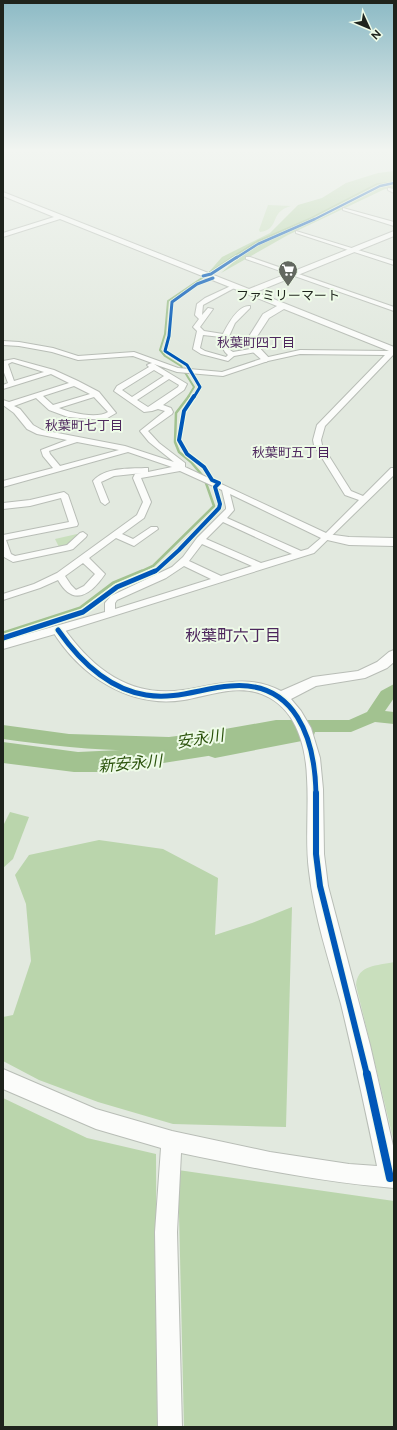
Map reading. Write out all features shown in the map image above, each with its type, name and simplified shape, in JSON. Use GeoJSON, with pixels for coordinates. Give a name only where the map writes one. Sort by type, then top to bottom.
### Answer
{"type":"FeatureCollection","features":[{"type":"Feature","properties":{"kind":"street"},"geometry":{"type":"LineString","coordinates":[[3,235],[60,216],[284,306],[391,352]]}},
{"type":"Feature","properties":{"kind":"street"},"geometry":{"type":"LineString","coordinates":[[367,216],[394,224]]}},
{"type":"Feature","properties":{"kind":"street"},"geometry":{"type":"LineString","coordinates":[[298,232],[394,263]]}},
{"type":"Feature","properties":{"kind":"street"},"geometry":{"type":"LineString","coordinates":[[249,292],[394,232]]}},
{"type":"Feature","properties":{"kind":"street"},"geometry":{"type":"LineString","coordinates":[[248,258],[394,309]]}},
{"type":"Feature","properties":{"kind":"street"},"geometry":{"type":"LineString","coordinates":[[202,319],[198,315],[200,304],[207,299],[235,286]]}},
{"type":"Feature","properties":{"kind":"street"},"geometry":{"type":"LineString","coordinates":[[266,359],[252,344],[254,335],[266,316],[284,306]]}},
{"type":"Feature","properties":{"kind":"street"},"geometry":{"type":"LineString","coordinates":[[248,307],[244,310],[225,336],[223,343],[227,351],[232,354],[256,350]]}},
{"type":"Feature","properties":{"kind":"street"},"geometry":{"type":"LineString","coordinates":[[210,309],[196,327],[200,332],[225,336]]}},
{"type":"Feature","properties":{"kind":"street"},"geometry":{"type":"LineString","coordinates":[[200,332],[196,349],[203,353],[228,359],[232,354]]}},
{"type":"Feature","properties":{"kind":"street"},"geometry":{"type":"LineString","coordinates":[[3,343],[19,344],[53,350],[74,358],[134,354],[185,371],[229,373],[266,359],[310,352],[391,352]]}},
{"type":"Feature","properties":{"kind":"street"},"geometry":{"type":"LineString","coordinates":[[364,499],[348,493],[318,445],[317,440],[321,425],[391,352]]}},
{"type":"Feature","properties":{"kind":"street"},"geometry":{"type":"LineString","coordinates":[[142,359],[154,366],[169,376],[183,384],[183,387],[157,406],[147,410],[118,391],[120,388],[154,366]]}},
{"type":"Feature","properties":{"kind":"street"},"geometry":{"type":"LineString","coordinates":[[12,384],[4,363],[12,360],[51,372],[96,394],[112,413],[106,418],[68,415],[52,408],[37,395]]}},
{"type":"Feature","properties":{"kind":"street"},"geometry":{"type":"LineString","coordinates":[[3,387],[51,372]]}},
{"type":"Feature","properties":{"kind":"street"},"geometry":{"type":"LineString","coordinates":[[132,400],[169,376]]}},
{"type":"Feature","properties":{"kind":"street"},"geometry":{"type":"LineString","coordinates":[[5,403],[75,383]]}},
{"type":"Feature","properties":{"kind":"street"},"geometry":{"type":"LineString","coordinates":[[52,408],[96,394]]}},
{"type":"Feature","properties":{"kind":"street"},"geometry":{"type":"LineString","coordinates":[[5,403],[17,411],[34,430],[75,440],[130,449],[178,467],[328,537],[349,542],[394,542]]}},
{"type":"Feature","properties":{"kind":"street"},"geometry":{"type":"LineString","coordinates":[[116,535],[141,515],[147,502],[137,478],[138,476],[182,465],[171,454],[150,440],[144,431],[169,412],[157,406]]}},
{"type":"Feature","properties":{"kind":"street"},"geometry":{"type":"LineString","coordinates":[[58,468],[46,454],[45,450],[75,440]]}},
{"type":"Feature","properties":{"kind":"street"},"geometry":{"type":"LineString","coordinates":[[3,484],[130,449]]}},
{"type":"Feature","properties":{"kind":"street"},"geometry":{"type":"LineString","coordinates":[[105,502],[97,481],[102,477],[178,467]]}},
{"type":"Feature","properties":{"kind":"street"},"geometry":{"type":"LineString","coordinates":[[3,645],[58,630],[311,551],[328,537],[394,470]]}},
{"type":"Feature","properties":{"kind":"street"},"geometry":{"type":"LineString","coordinates":[[110,613],[110,603],[114,598],[163,576],[184,562],[200,540],[230,510],[226,490]]}},
{"type":"Feature","properties":{"kind":"street"},"geometry":{"type":"LineString","coordinates":[[3,506],[64,495],[74,524],[3,538]]}},
{"type":"Feature","properties":{"kind":"street"},"geometry":{"type":"LineString","coordinates":[[222,519],[300,554]]}},
{"type":"Feature","properties":{"kind":"street"},"geometry":{"type":"LineString","coordinates":[[3,542],[5,557],[13,559],[70,546],[89,538],[116,535],[134,543],[154,529]]}},
{"type":"Feature","properties":{"kind":"street"},"geometry":{"type":"LineString","coordinates":[[3,597],[38,586],[60,575],[84,558],[89,538]]}},
{"type":"Feature","properties":{"kind":"street"},"geometry":{"type":"LineString","coordinates":[[200,540],[261,567]]}},
{"type":"Feature","properties":{"kind":"street"},"geometry":{"type":"LineString","coordinates":[[60,575],[70,591],[76,593],[83,592],[100,574],[84,558]]}},
{"type":"Feature","properties":{"kind":"street"},"geometry":{"type":"LineString","coordinates":[[184,562],[219,579]]}},
{"type":"Feature","properties":{"kind":"street"},"geometry":{"type":"LineString","coordinates":[[3,1079],[96,1119],[172,1141],[270,1162],[349,1174],[392,1178],[317,870],[315,775],[308,741],[299,718],[291,707],[280,697],[267,690],[250,686],[225,686],[165,697],[140,694],[120,687],[82,662],[70,649],[58,630]]}},
{"type":"Feature","properties":{"kind":"street"},"geometry":{"type":"LineString","coordinates":[[280,697],[313,682],[360,675],[382,665],[394,655]]}},
{"type":"Feature","properties":{"kind":"street"},"geometry":{"type":"LineString","coordinates":[[170,1427],[166,1232],[169,1166],[172,1141]]}},
{"type":"Feature","properties":{"kind":"shaded area"},"geometry":{"type":"Polygon","coordinates":[[[264,216],[277,216],[269,229],[260,232],[259,230],[264,216]]]}},
{"type":"Feature","properties":{"kind":"shaded area"},"geometry":{"type":"Polygon","coordinates":[[[287,216],[329,216],[288,235],[221,273],[246,251],[208,273],[222,257],[270,233],[287,216]]]}},
{"type":"Feature","properties":{"kind":"shaded area"},"geometry":{"type":"Polygon","coordinates":[[[77,534],[78,536],[67,546],[59,547],[55,539],[77,534]]]}},
{"type":"Feature","properties":{"kind":"shaded area"},"geometry":{"type":"Polygon","coordinates":[[[10,812],[29,817],[13,859],[3,868],[3,826],[10,812]]]}},
{"type":"Feature","properties":{"kind":"shaded area"},"geometry":{"type":"Polygon","coordinates":[[[99,840],[163,849],[218,878],[215,935],[252,923],[292,907],[286,1127],[173,1124],[98,1102],[39,1080],[3,1061],[3,1017],[13,1015],[31,961],[26,904],[15,875],[29,855],[99,840]]]}},
{"type":"Feature","properties":{"kind":"shaded area"},"geometry":{"type":"Polygon","coordinates":[[[394,962],[394,1142],[356,985],[360,973],[364,970],[375,965],[394,962]]]}},
{"type":"Feature","properties":{"kind":"shaded area"},"geometry":{"type":"Polygon","coordinates":[[[3,1098],[87,1138],[156,1154],[157,1427],[3,1427],[3,1098]]]}},
{"type":"Feature","properties":{"kind":"shaded area"},"geometry":{"type":"Polygon","coordinates":[[[178,1170],[394,1201],[394,1427],[184,1427],[178,1170]]]}},
{"type":"Feature","properties":{"kind":"water"},"geometry":{"type":"Polygon","coordinates":[[[222,740],[246,750],[106,772],[74,772],[3,763],[3,742],[78,752],[163,748],[222,740]]]}},
{"type":"Feature","properties":{"kind":"waterway"},"geometry":{"type":"LineString","coordinates":[[231,258],[258,241],[315,216]]}},
{"type":"Feature","properties":{"kind":"waterway"},"geometry":{"type":"LineString","coordinates":[[210,272],[233,257]]}},
{"type":"Feature","properties":{"kind":"waterway"},"geometry":{"type":"LineString","coordinates":[[188,397],[194,387],[181,366],[165,356],[160,350],[165,334],[168,301],[202,278]]}},
{"type":"Feature","properties":{"kind":"waterway"},"geometry":{"type":"LineString","coordinates":[[189,396],[176,413],[175,442],[179,452],[191,462],[202,475]]}},
{"type":"Feature","properties":{"kind":"waterway"},"geometry":{"type":"LineString","coordinates":[[140,572],[153,566],[214,506],[206,483]]}},
{"type":"Feature","properties":{"kind":"waterway"},"geometry":{"type":"LineString","coordinates":[[3,633],[80,608],[113,583],[142,571]]}},
{"type":"Feature","properties":{"kind":"waterway"},"geometry":{"type":"LineString","coordinates":[[373,716],[387,695],[394,690]]}},
{"type":"Feature","properties":{"kind":"waterway","name":"安永川"},"geometry":{"type":"LineString","coordinates":[[3,732],[69,741],[169,744],[208,739],[276,726],[351,726],[373,716]]}},
{"type":"Feature","properties":{"kind":"waterway","name":"安永川"},"geometry":{"type":"LineString","coordinates":[[373,716],[394,718]]}},
{"type":"Feature","properties":{"kind":"waterway","name":"新安永川"},"geometry":{"type":"LineString","coordinates":[[215,751],[307,733]]}},
{"type":"Feature","properties":{"kind":"cycle path"},"geometry":{"type":"LineString","coordinates":[[203,276],[211,274],[258,244],[321,216]]}},
{"type":"Feature","properties":{"kind":"cycle path"},"geometry":{"type":"LineString","coordinates":[[3,638],[83,612],[117,587],[157,570],[179,550],[219,508],[220,504],[215,487],[219,483],[212,480],[204,467],[187,454],[179,440],[184,411],[200,387],[187,365],[165,351],[169,336],[172,302],[197,284],[213,278]]}},
{"type":"Feature","properties":{"kind":"cycle path"},"geometry":{"type":"LineString","coordinates":[[58,630],[69,646],[82,660],[111,682],[128,690],[145,695],[164,697],[229,686],[252,686],[264,689],[281,698],[292,709],[300,721],[309,742],[315,773],[315,838],[317,870],[320,886],[327,919],[371,1090],[390,1178]]}},
{"type":"Feature","properties":{"kind":"place","name":"ファミリーマート"},"geometry":{"type":"Point","coordinates":[288,287]}},
{"type":"Feature","properties":{"kind":"district","name":"秋葉町四丁目"},"geometry":{"type":"Point","coordinates":[256,342]}},
{"type":"Feature","properties":{"kind":"district","name":"秋葉町七丁目"},"geometry":{"type":"Point","coordinates":[84,425]}},
{"type":"Feature","properties":{"kind":"district","name":"秋葉町五丁目"},"geometry":{"type":"Point","coordinates":[291,452]}},
{"type":"Feature","properties":{"kind":"district","name":"秋葉町六丁目"},"geometry":{"type":"Point","coordinates":[233,635]}}]}
